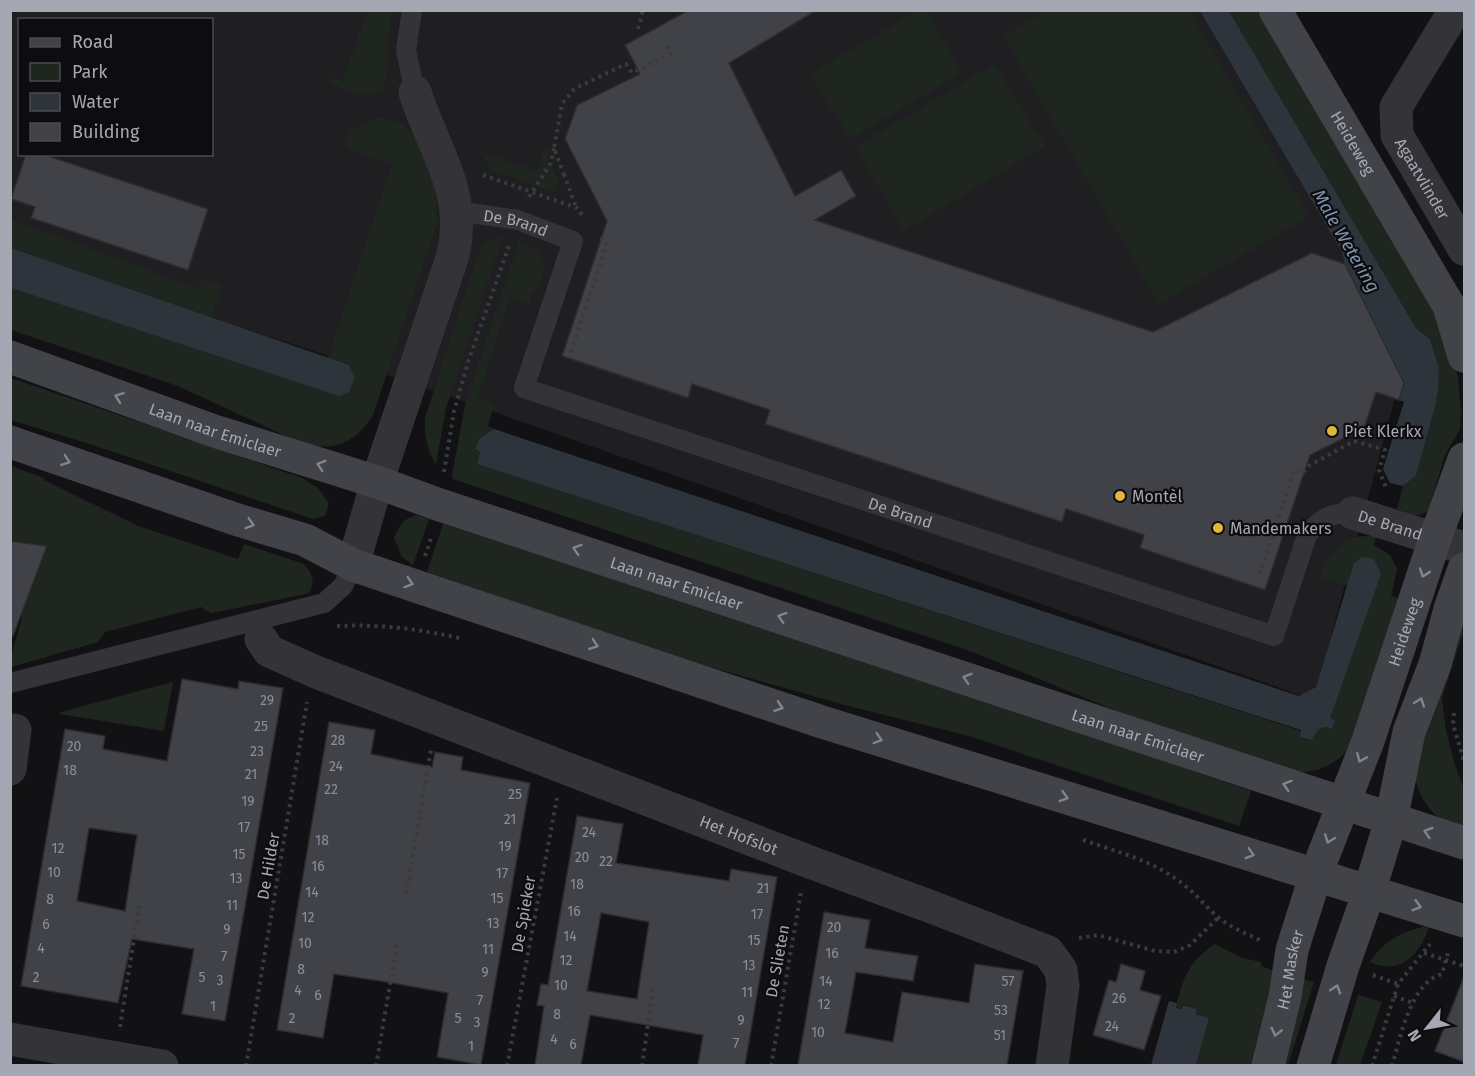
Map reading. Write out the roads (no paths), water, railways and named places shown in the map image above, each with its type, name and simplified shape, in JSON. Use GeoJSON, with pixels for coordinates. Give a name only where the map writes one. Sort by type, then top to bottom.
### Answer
{"type":"FeatureCollection","features":[{"type":"Feature","properties":{"kind":"main road","name":"Heideweg"},"geometry":{"type":"LineString","coordinates":[[1275,10],[1457,315],[1464,356]]}},
{"type":"Feature","properties":{"kind":"main road","name":"Laan naar Emiclaer"},"geometry":{"type":"LineString","coordinates":[[10,357],[214,432],[376,482],[1464,843]]}},
{"type":"Feature","properties":{"kind":"main road"},"geometry":{"type":"LineString","coordinates":[[10,441],[238,520],[305,540],[353,565],[822,722],[1462,920]]}},
{"type":"Feature","properties":{"kind":"main road","name":"Heideweg"},"geometry":{"type":"LineString","coordinates":[[1342,803],[1450,544],[1464,459]]}},
{"type":"Feature","properties":{"kind":"main road"},"geometry":{"type":"LineString","coordinates":[[1313,1065],[1343,966],[1392,820],[1409,732],[1435,664],[1464,569]]}},
{"type":"Feature","properties":{"kind":"main road"},"geometry":{"type":"LineString","coordinates":[[1316,874],[1342,803]]}},
{"type":"Feature","properties":{"kind":"main road","name":"Het Masker"},"geometry":{"type":"LineString","coordinates":[[1268,1065],[1285,997],[1292,950],[1316,874]]}},
{"type":"Feature","properties":{"kind":"street","name":"Agaatvlinder"},"geometry":{"type":"LineString","coordinates":[[1455,10],[1396,107],[1398,135],[1464,249]]}},
{"type":"Feature","properties":{"kind":"street","name":"De Brand"},"geometry":{"type":"LineString","coordinates":[[353,565],[376,482],[453,255],[457,235],[457,211],[451,185],[415,92]]}},
{"type":"Feature","properties":{"kind":"street","name":"De Brand"},"geometry":{"type":"LineString","coordinates":[[1353,513],[1450,544]]}},
{"type":"Feature","properties":{"kind":"street","name":"Het Hofslot"},"geometry":{"type":"LineString","coordinates":[[261,639],[269,651],[312,670],[1048,952],[1061,970],[1063,986],[1052,1065]]}},
{"type":"Feature","properties":{"kind":"street"},"geometry":{"type":"LineString","coordinates":[[10,769],[13,729]]}},
{"type":"Feature","properties":{"kind":"street"},"geometry":{"type":"LineString","coordinates":[[10,1039],[162,1065]]}},
{"type":"Feature","properties":{"kind":"lane","name":"De Brand"},"geometry":{"type":"LineString","coordinates":[[412,10],[406,51],[415,92]]}},
{"type":"Feature","properties":{"kind":"lane","name":"De Brand"},"geometry":{"type":"LineString","coordinates":[[457,211],[518,220],[573,241],[524,388],[1274,636],[1307,535],[1316,523],[1328,516],[1340,512],[1353,513]]}},
{"type":"Feature","properties":{"kind":"lane"},"geometry":{"type":"LineString","coordinates":[[10,683],[324,603],[343,586],[353,565]]}},
{"type":"Feature","properties":{"kind":"water","name":"Male Wetering"},"geometry":{"type":"Polygon","coordinates":[[[1200,11],[1229,11],[1416,328],[1430,339],[1439,368],[1438,391],[1416,476],[1403,486],[1390,483],[1383,469],[1404,402],[1399,400],[1404,383],[1345,265],[1342,252],[1200,11]]]}},
{"type":"Feature","properties":{"kind":"water"},"geometry":{"type":"Polygon","coordinates":[[[11,248],[349,365],[355,378],[349,392],[339,396],[11,288],[11,248]]]}},
{"type":"Feature","properties":{"kind":"water"},"geometry":{"type":"Polygon","coordinates":[[[494,429],[1299,696],[1316,687],[1354,563],[1362,557],[1374,559],[1381,574],[1330,718],[1335,721],[1332,729],[1325,727],[1319,729],[1311,740],[1300,737],[1301,730],[477,464],[480,452],[475,449],[479,439],[494,429]]]}},
{"type":"Feature","properties":{"kind":"water"},"geometry":{"type":"Polygon","coordinates":[[[1169,1001],[1177,1003],[1176,1008],[1182,1009],[1183,1005],[1197,1009],[1196,1014],[1209,1018],[1196,1065],[1151,1065],[1169,1001]]]}},
{"type":"Feature","properties":{"kind":"place","name":"Piet Klerkx"},"geometry":{"type":"Point","coordinates":[1332,431]}},
{"type":"Feature","properties":{"kind":"place","name":"Montèl"},"geometry":{"type":"Point","coordinates":[1120,496]}},
{"type":"Feature","properties":{"kind":"place","name":"Mandemakers"},"geometry":{"type":"Point","coordinates":[1218,528]}}]}
